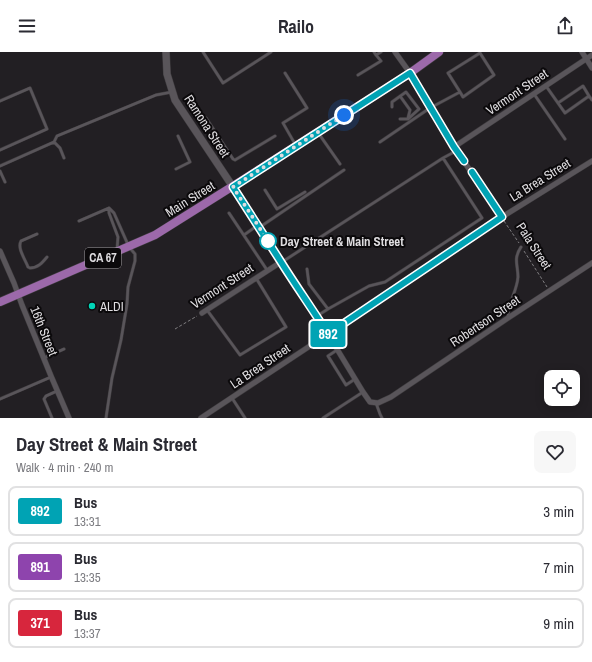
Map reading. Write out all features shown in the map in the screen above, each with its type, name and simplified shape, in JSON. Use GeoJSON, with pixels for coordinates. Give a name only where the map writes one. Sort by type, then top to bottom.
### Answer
{"type":"FeatureCollection","features":[{"type":"Feature","properties":{"kind":"main road","name":"Ramona Street"},"geometry":{"type":"LineString","coordinates":[[166,52],[167,74],[175,100],[233,187]]}},
{"type":"Feature","properties":{"kind":"main road","name":"Main Street"},"geometry":{"type":"LineString","coordinates":[[0,302],[155,235],[233,187],[410,73],[439,52]]}},
{"type":"Feature","properties":{"kind":"street","name":"Pala Street"},"geometry":{"type":"LineString","coordinates":[[395,52],[410,73],[455,149],[502,217]]}},
{"type":"Feature","properties":{"kind":"street"},"geometry":{"type":"LineString","coordinates":[[582,52],[592,68]]}},
{"type":"Feature","properties":{"kind":"street","name":"Vermont Street"},"geometry":{"type":"LineString","coordinates":[[455,149],[546,85],[592,55]]}},
{"type":"Feature","properties":{"kind":"street","name":"La Brea Street"},"geometry":{"type":"LineString","coordinates":[[201,418],[502,217],[592,161]]}},
{"type":"Feature","properties":{"kind":"street"},"geometry":{"type":"LineString","coordinates":[[233,187],[317,316],[368,400],[376,403]]}},
{"type":"Feature","properties":{"kind":"street","name":"16th Street"},"geometry":{"type":"LineString","coordinates":[[0,251],[69,418]]}},
{"type":"Feature","properties":{"kind":"street","name":"Vermont Street"},"geometry":{"type":"LineString","coordinates":[[202,313],[281,262]]}},
{"type":"Feature","properties":{"kind":"street","name":"Robertson Street"},"geometry":{"type":"LineString","coordinates":[[376,403],[391,397],[592,263]]}},
{"type":"Feature","properties":{"kind":"lane"},"geometry":{"type":"LineString","coordinates":[[203,52],[223,83],[270,52]]}},
{"type":"Feature","properties":{"kind":"lane"},"geometry":{"type":"LineString","coordinates":[[358,75],[381,61],[375,53],[381,52]]}},
{"type":"Feature","properties":{"kind":"lane"},"geometry":{"type":"LineString","coordinates":[[480,53],[494,75],[463,97],[460,92],[448,72],[480,53]]}},
{"type":"Feature","properties":{"kind":"lane"},"geometry":{"type":"LineString","coordinates":[[285,73],[307,108],[283,123],[296,146]]}},
{"type":"Feature","properties":{"kind":"lane"},"geometry":{"type":"LineString","coordinates":[[546,85],[565,112],[589,96]]}},
{"type":"Feature","properties":{"kind":"lane"},"geometry":{"type":"LineString","coordinates":[[558,103],[583,86],[592,100]]}},
{"type":"Feature","properties":{"kind":"lane"},"geometry":{"type":"LineString","coordinates":[[0,101],[30,88],[47,128],[46,130],[0,150]]}},
{"type":"Feature","properties":{"kind":"lane"},"geometry":{"type":"LineString","coordinates":[[0,166],[54,142],[57,136],[156,95],[173,92]]}},
{"type":"Feature","properties":{"kind":"lane"},"geometry":{"type":"LineString","coordinates":[[392,107],[392,102],[406,92],[419,109],[408,119],[400,119]]}},
{"type":"Feature","properties":{"kind":"lane"},"geometry":{"type":"LineString","coordinates":[[380,142],[430,108],[460,92]]}},
{"type":"Feature","properties":{"kind":"lane"},"geometry":{"type":"LineString","coordinates":[[533,94],[565,139]]}},
{"type":"Feature","properties":{"kind":"lane"},"geometry":{"type":"LineString","coordinates":[[400,96],[410,110],[408,119]]}},
{"type":"Feature","properties":{"kind":"lane"},"geometry":{"type":"LineString","coordinates":[[206,118],[235,160],[275,136]]}},
{"type":"Feature","properties":{"kind":"lane"},"geometry":{"type":"LineString","coordinates":[[318,132],[340,164]]}},
{"type":"Feature","properties":{"kind":"lane"},"geometry":{"type":"LineString","coordinates":[[176,169],[190,162],[178,136]]}},
{"type":"Feature","properties":{"kind":"lane"},"geometry":{"type":"LineString","coordinates":[[54,142],[60,148],[64,158]]}},
{"type":"Feature","properties":{"kind":"lane"},"geometry":{"type":"LineString","coordinates":[[281,262],[455,149]]}},
{"type":"Feature","properties":{"kind":"lane"},"geometry":{"type":"LineString","coordinates":[[317,316],[369,286],[385,282],[482,218],[443,158]]}},
{"type":"Feature","properties":{"kind":"lane"},"geometry":{"type":"LineString","coordinates":[[244,235],[344,170]]}},
{"type":"Feature","properties":{"kind":"lane"},"geometry":{"type":"LineString","coordinates":[[0,171],[5,182]]}},
{"type":"Feature","properties":{"kind":"lane"},"geometry":{"type":"LineString","coordinates":[[265,190],[277,209],[305,192]]}},
{"type":"Feature","properties":{"kind":"lane"},"geometry":{"type":"LineString","coordinates":[[106,418],[128,288],[135,261],[135,254],[129,247],[114,213],[109,208]]}},
{"type":"Feature","properties":{"kind":"lane"},"geometry":{"type":"LineString","coordinates":[[79,221],[109,208]]}},
{"type":"Feature","properties":{"kind":"lane"},"geometry":{"type":"LineString","coordinates":[[109,208],[109,213],[118,237],[116,252]]}},
{"type":"Feature","properties":{"kind":"lane"},"geometry":{"type":"LineString","coordinates":[[229,213],[267,270]]}},
{"type":"Feature","properties":{"kind":"lane"},"geometry":{"type":"LineString","coordinates":[[37,234],[21,241],[19,243],[19,247],[28,267],[30,268],[38,266],[47,257]]}},
{"type":"Feature","properties":{"kind":"lane"},"geometry":{"type":"LineString","coordinates":[[508,318],[518,277],[516,258],[521,247]]}},
{"type":"Feature","properties":{"kind":"lane"},"geometry":{"type":"LineString","coordinates":[[307,269],[309,284],[328,309]]}},
{"type":"Feature","properties":{"kind":"lane"},"geometry":{"type":"LineString","coordinates":[[207,310],[240,355],[286,327],[256,278]]}},
{"type":"Feature","properties":{"kind":"lane"},"geometry":{"type":"LineString","coordinates":[[44,358],[64,349]]}},
{"type":"Feature","properties":{"kind":"lane"},"geometry":{"type":"LineString","coordinates":[[337,350],[328,356],[346,385],[355,378]]}},
{"type":"Feature","properties":{"kind":"lane"},"geometry":{"type":"LineString","coordinates":[[0,399],[51,376]]}},
{"type":"Feature","properties":{"kind":"lane"},"geometry":{"type":"LineString","coordinates":[[52,418],[44,399],[46,396],[57,391]]}},
{"type":"Feature","properties":{"kind":"lane"},"geometry":{"type":"LineString","coordinates":[[323,418],[363,392]]}},
{"type":"Feature","properties":{"kind":"lane"},"geometry":{"type":"LineString","coordinates":[[232,397],[245,418]]}},
{"type":"Feature","properties":{"kind":"lane"},"geometry":{"type":"LineString","coordinates":[[376,403],[382,418]]}},
{"type":"Feature","properties":{"kind":"path","name":"Pala Street"},"geometry":{"type":"LineString","coordinates":[[502,217],[549,291]]}},
{"type":"Feature","properties":{"kind":"path","name":"Vermont Street"},"geometry":{"type":"LineString","coordinates":[[175,329],[202,313]]}},
{"type":"Feature","properties":{"kind":"bus line","name":"892"},"geometry":{"type":"LineString","coordinates":[[464,161],[454,147],[410,73],[233,187],[328,334],[502,217],[472,172]]}},
{"type":"Feature","properties":{"kind":"place","name":"Day Street & Main Street"},"geometry":{"type":"Point","coordinates":[268,241]}},
{"type":"Feature","properties":{"kind":"place","name":"ALDI"},"geometry":{"type":"Point","coordinates":[92,306]}},
{"type":"Feature","properties":{"kind":"route"},"geometry":{"type":"LineString","coordinates":[[268,241],[233,187],[344,115]]}}]}
